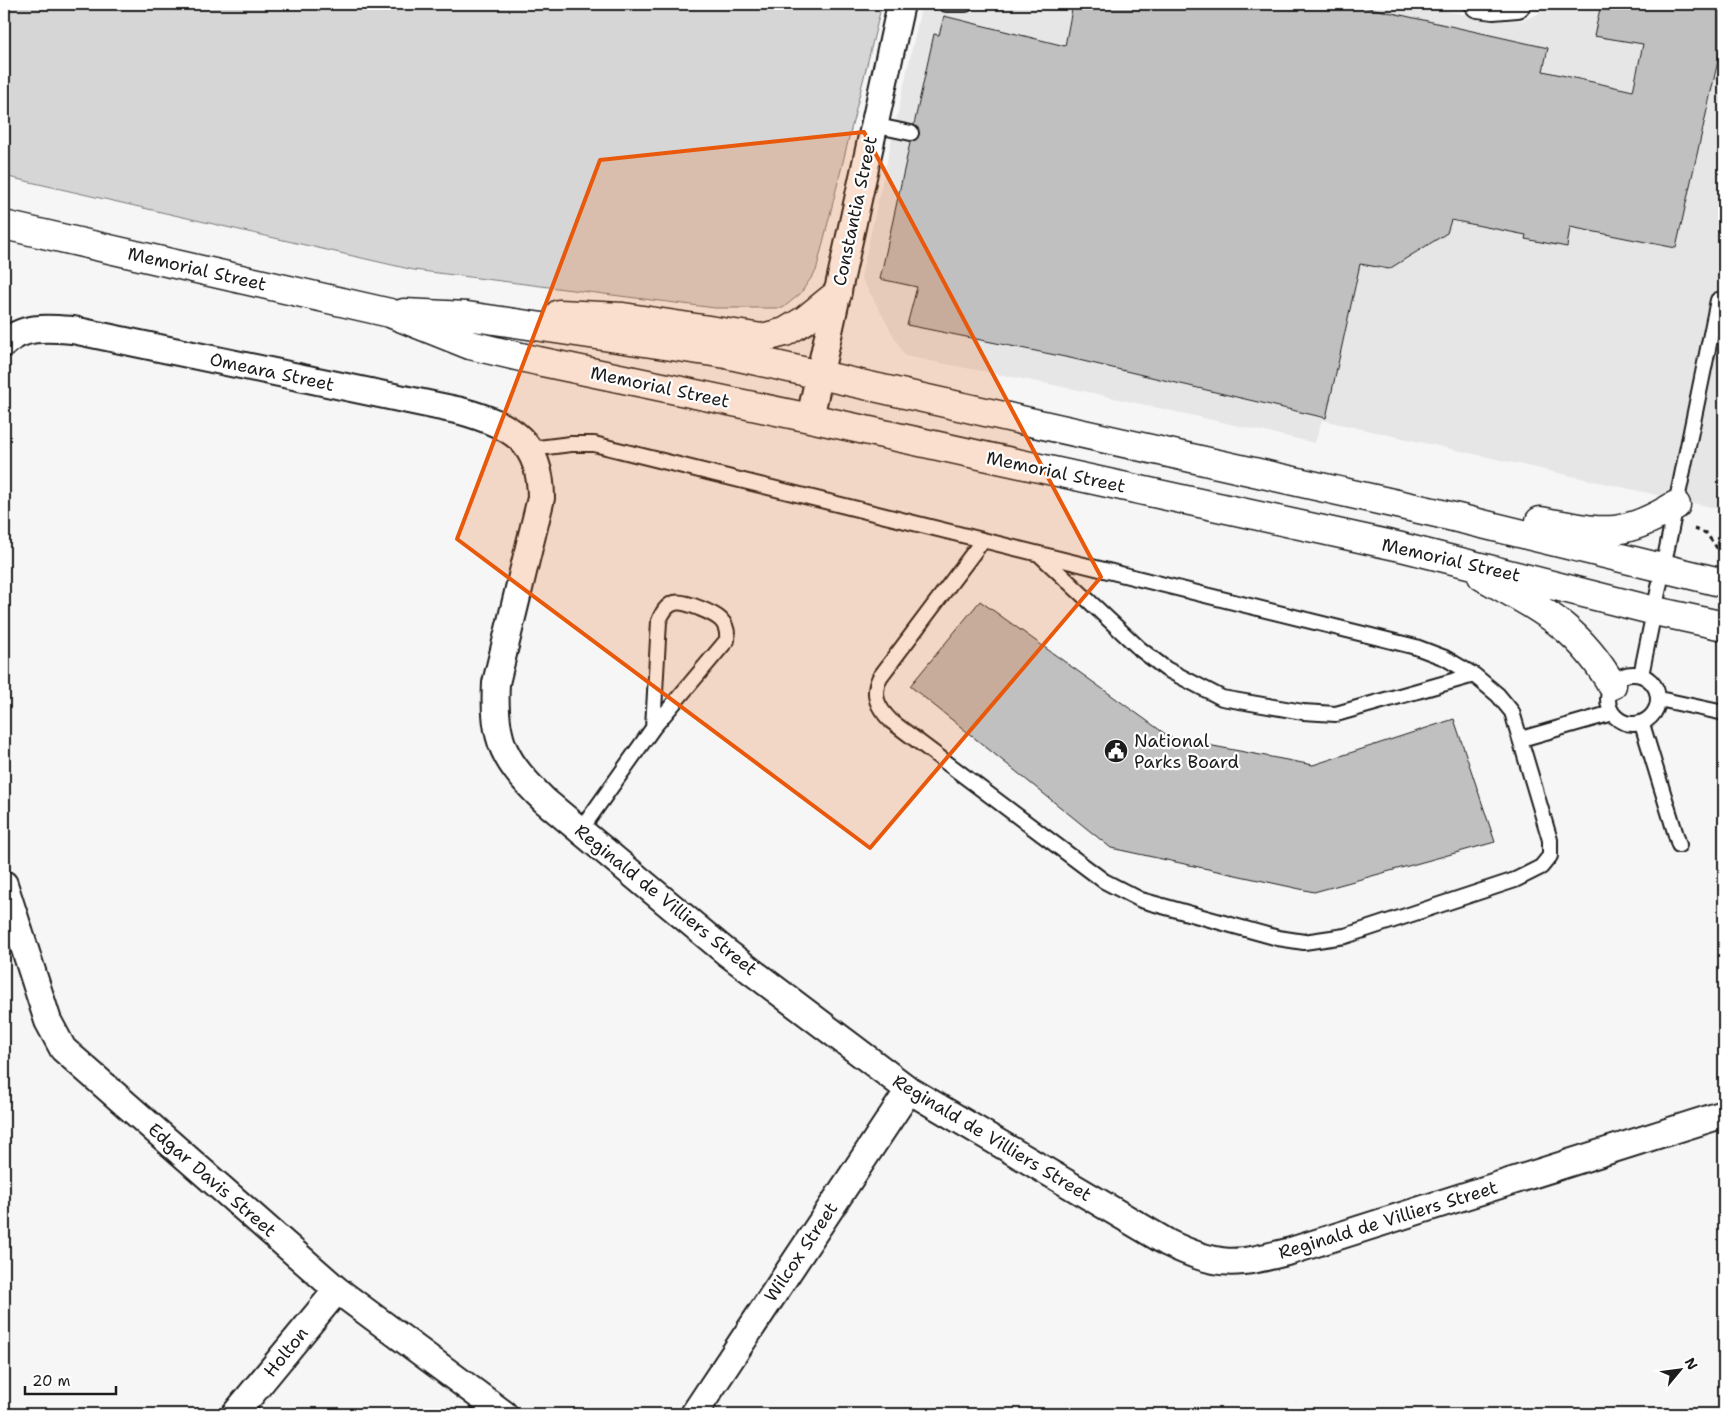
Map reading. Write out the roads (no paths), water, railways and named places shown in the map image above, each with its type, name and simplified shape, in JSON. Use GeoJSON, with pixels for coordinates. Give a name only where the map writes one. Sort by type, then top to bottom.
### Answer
{"type":"FeatureCollection","features":[{"type":"Feature","properties":{"kind":"highway","name":"Memorial Street"},"geometry":{"type":"LineString","coordinates":[[4,225],[390,313],[470,345],[1453,559],[1655,611],[1724,626]]}},
{"type":"Feature","properties":{"kind":"highway"},"geometry":{"type":"LineString","coordinates":[[510,322],[557,314],[623,317],[762,338],[785,332],[805,320],[838,294]]}},
{"type":"Feature","properties":{"kind":"highway","name":"Memorial Street"},"geometry":{"type":"LineString","coordinates":[[390,313],[440,314],[679,346],[821,375],[1437,513],[1724,583]]}},
{"type":"Feature","properties":{"kind":"highway"},"geometry":{"type":"LineString","coordinates":[[1437,513],[1484,513],[1610,532],[1636,526],[1676,505]]}},
{"type":"Feature","properties":{"kind":"highway"},"geometry":{"type":"LineString","coordinates":[[1453,559],[1567,628],[1590,651],[1612,685]]}},
{"type":"Feature","properties":{"kind":"street","name":"Constantia Street"},"geometry":{"type":"LineString","coordinates":[[810,418],[821,375],[873,125],[901,4]]}},
{"type":"Feature","properties":{"kind":"street"},"geometry":{"type":"LineString","coordinates":[[1478,4],[1493,6],[1517,4]]}},
{"type":"Feature","properties":{"kind":"street","name":"Omeara Street"},"geometry":{"type":"LineString","coordinates":[[5,342],[16,334],[36,328],[73,330],[461,411],[487,418],[507,428],[519,436],[530,449]]}},
{"type":"Feature","properties":{"kind":"street","name":"Reginald de Villiers Street"},"geometry":{"type":"LineString","coordinates":[[530,449],[539,469],[541,498],[496,683],[496,719],[503,750],[511,765],[545,801],[726,952],[909,1090],[1168,1243],[1190,1254],[1218,1262],[1241,1262],[1258,1259],[1335,1239],[1724,1114]]}},
{"type":"Feature","properties":{"kind":"street","name":"Edgar Davis Street"},"geometry":{"type":"LineString","coordinates":[[4,884],[48,1021],[63,1049],[337,1290],[504,1414]]}},
{"type":"Feature","properties":{"kind":"street","name":"Wilcox Street"},"geometry":{"type":"LineString","coordinates":[[694,1414],[909,1090]]}},
{"type":"Feature","properties":{"kind":"street","name":"Holton"},"geometry":{"type":"LineString","coordinates":[[235,1414],[337,1290]]}},
{"type":"Feature","properties":{"kind":"lane"},"geometry":{"type":"LineString","coordinates":[[946,4],[966,4]]}},
{"type":"Feature","properties":{"kind":"lane"},"geometry":{"type":"LineString","coordinates":[[873,125],[911,133]]}},
{"type":"Feature","properties":{"kind":"lane"},"geometry":{"type":"LineString","coordinates":[[1641,675],[1718,300]]}},
{"type":"Feature","properties":{"kind":"lane"},"geometry":{"type":"LineString","coordinates":[[530,449],[571,444],[594,444],[983,540],[1039,554],[1416,647],[1445,658],[1474,675],[1506,704],[1517,723],[1550,840],[1550,856],[1541,867],[1532,873],[1345,936],[1323,941],[1304,942],[1278,938],[1141,900],[1104,881],[891,721],[878,705],[876,686],[880,677],[983,540]]}},
{"type":"Feature","properties":{"kind":"lane"},"geometry":{"type":"LineString","coordinates":[[1039,554],[1140,649],[1166,669],[1222,698],[1303,712],[1336,714],[1474,675]]}},
{"type":"Feature","properties":{"kind":"lane"},"geometry":{"type":"LineString","coordinates":[[580,830],[654,728],[727,640],[726,626],[719,617],[685,602],[677,602],[665,608],[659,621],[654,728]]}},
{"type":"Feature","properties":{"kind":"lane"},"geometry":{"type":"LineString","coordinates":[[1630,674],[1641,675],[1653,684],[1659,699],[1657,709],[1651,718],[1642,724],[1625,724],[1612,713],[1608,694],[1612,685],[1620,678],[1630,674]]}},
{"type":"Feature","properties":{"kind":"lane"},"geometry":{"type":"LineString","coordinates":[[1659,699],[1724,713]]}},
{"type":"Feature","properties":{"kind":"lane"},"geometry":{"type":"LineString","coordinates":[[1521,739],[1612,713]]}},
{"type":"Feature","properties":{"kind":"lane"},"geometry":{"type":"LineString","coordinates":[[1642,724],[1679,845]]}},
{"type":"Feature","properties":{"kind":"place","name":"National Parks Board"},"geometry":{"type":"Point","coordinates":[1116,751]}}]}
